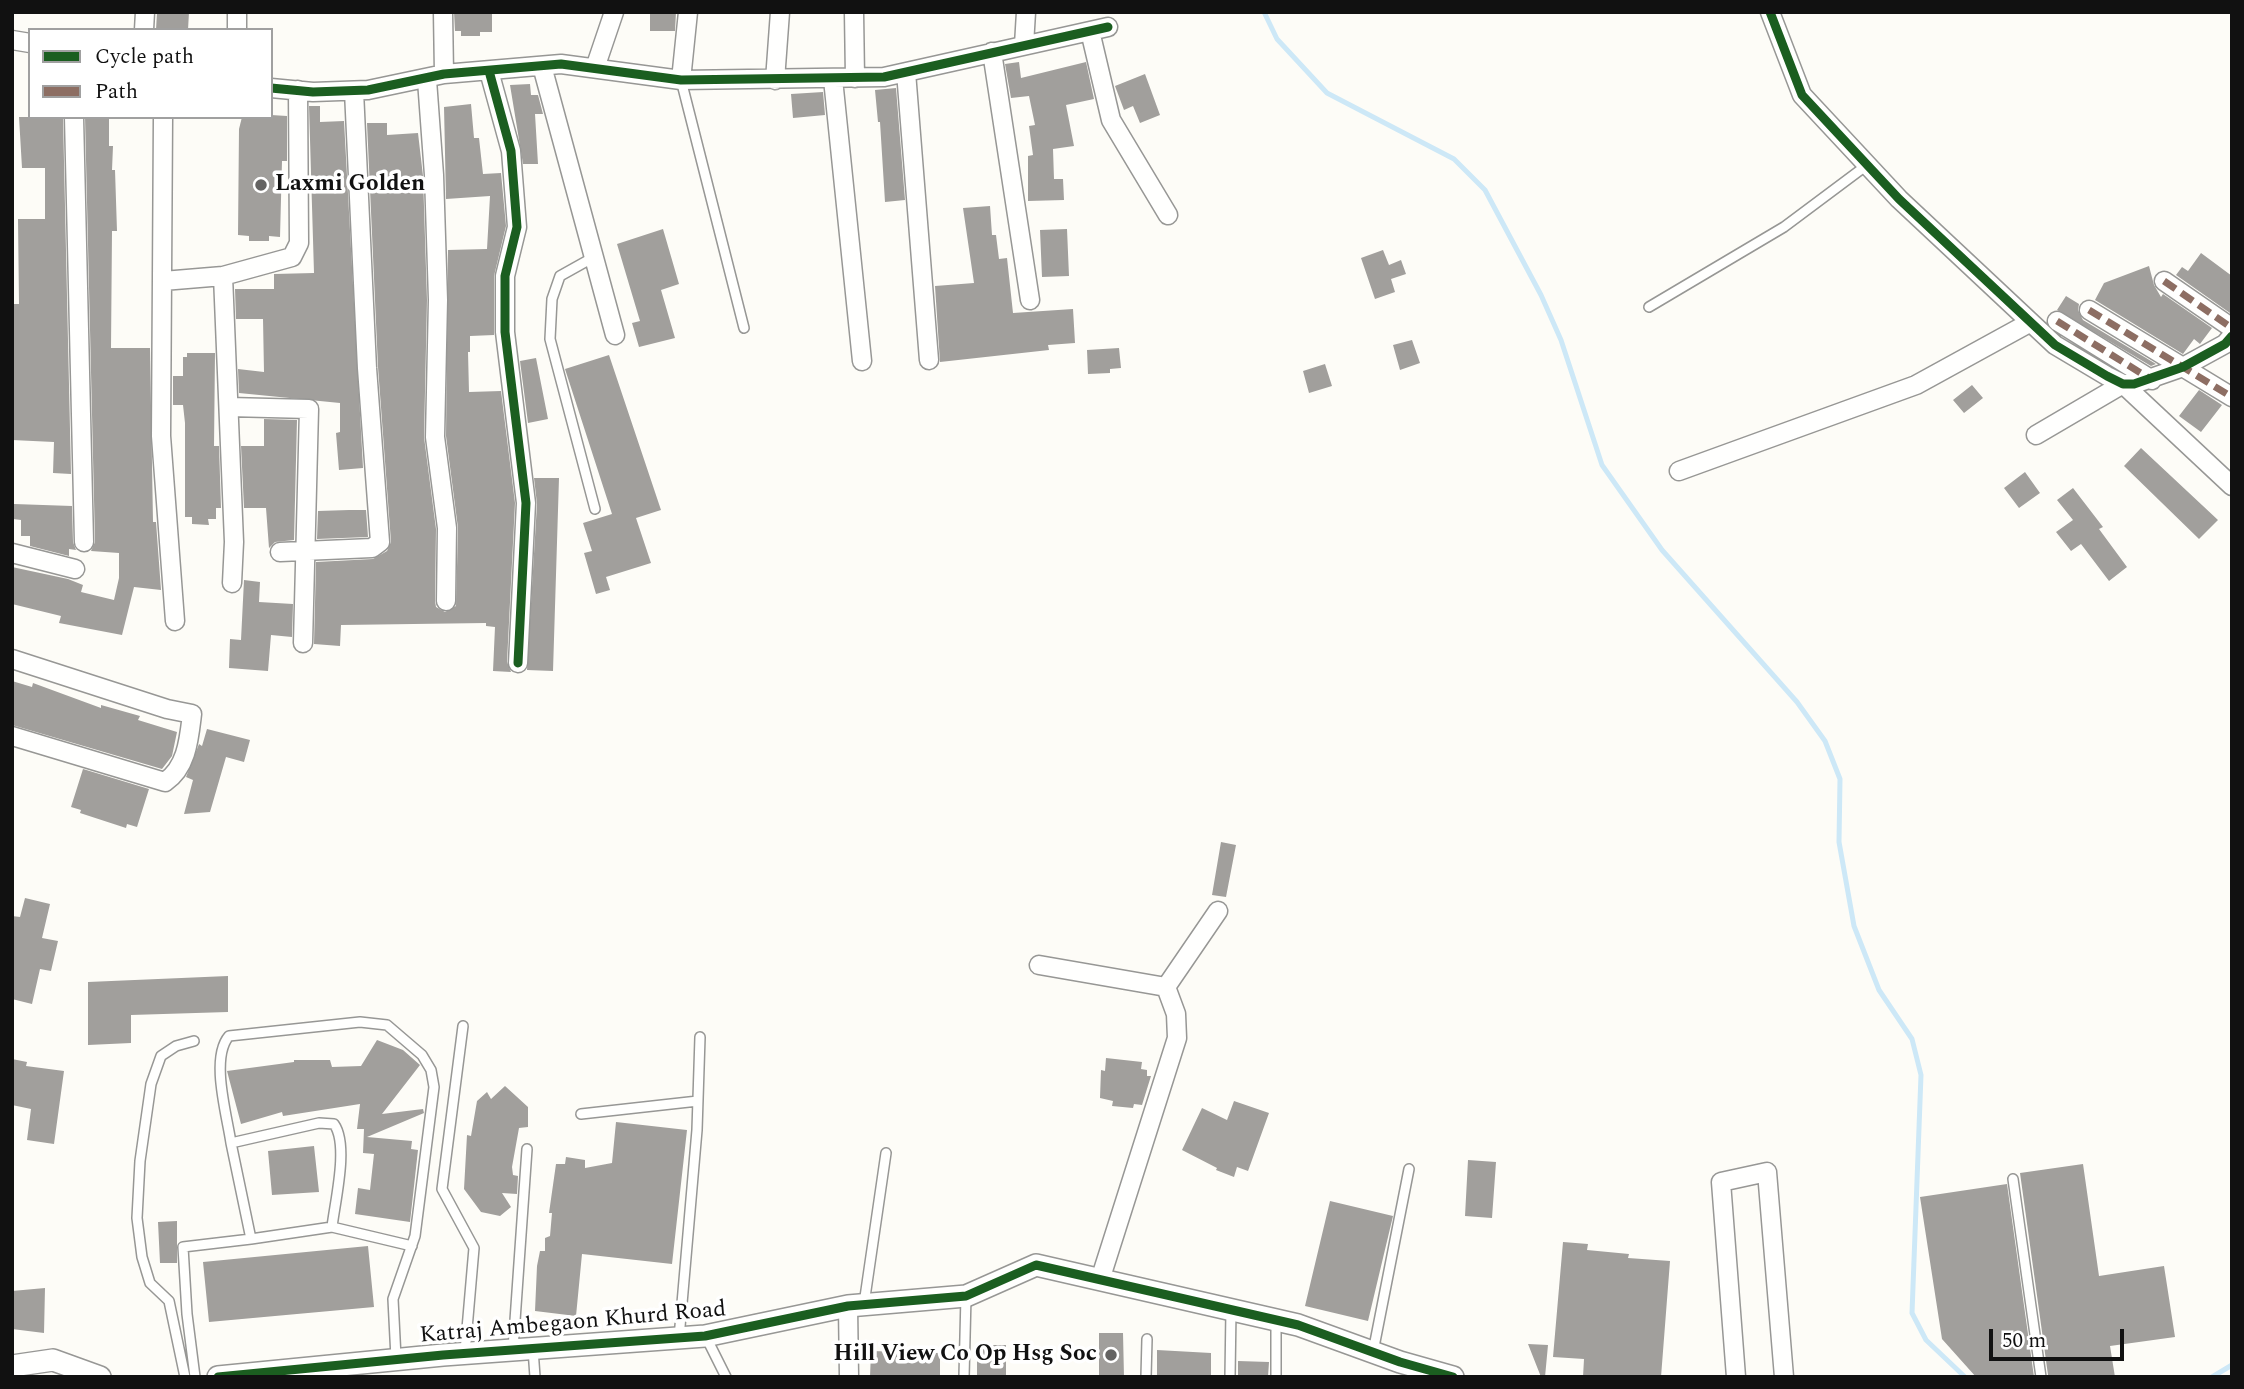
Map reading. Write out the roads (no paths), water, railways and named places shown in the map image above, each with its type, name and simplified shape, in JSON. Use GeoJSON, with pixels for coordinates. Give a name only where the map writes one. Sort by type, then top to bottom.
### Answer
{"type":"FeatureCollection","features":[{"type":"Feature","properties":{"kind":"street"},"geometry":{"type":"LineString","coordinates":[[443,12],[444,74]]}},
{"type":"Feature","properties":{"kind":"street"},"geometry":{"type":"LineString","coordinates":[[595,68],[614,12]]}},
{"type":"Feature","properties":{"kind":"street"},"geometry":{"type":"LineString","coordinates":[[681,80],[688,12]]}},
{"type":"Feature","properties":{"kind":"street"},"geometry":{"type":"LineString","coordinates":[[775,80],[780,12]]}},
{"type":"Feature","properties":{"kind":"street"},"geometry":{"type":"LineString","coordinates":[[1024,45],[1026,12]]}},
{"type":"Feature","properties":{"kind":"street"},"geometry":{"type":"LineString","coordinates":[[1770,12],[1802,95],[1867,165],[2029,323],[2055,345],[2123,384],[2232,486]]}},
{"type":"Feature","properties":{"kind":"street"},"geometry":{"type":"LineString","coordinates":[[855,78],[857,14]]}},
{"type":"Feature","properties":{"kind":"street"},"geometry":{"type":"LineString","coordinates":[[273,88],[354,91],[427,80],[444,74],[561,64],[681,80],[855,78],[906,72],[1108,27]]}},
{"type":"Feature","properties":{"kind":"street"},"geometry":{"type":"LineString","coordinates":[[1090,31],[1111,120],[1168,215]]}},
{"type":"Feature","properties":{"kind":"street"},"geometry":{"type":"LineString","coordinates":[[992,52],[1030,300]]}},
{"type":"Feature","properties":{"kind":"street"},"geometry":{"type":"LineString","coordinates":[[542,66],[615,335]]}},
{"type":"Feature","properties":{"kind":"street"},"geometry":{"type":"LineString","coordinates":[[489,71],[511,151],[517,227],[505,276],[505,332],[526,503],[518,663]]}},
{"type":"Feature","properties":{"kind":"street"},"geometry":{"type":"LineString","coordinates":[[906,72],[929,360]]}},
{"type":"Feature","properties":{"kind":"street"},"geometry":{"type":"LineString","coordinates":[[833,79],[862,361]]}},
{"type":"Feature","properties":{"kind":"street"},"geometry":{"type":"LineString","coordinates":[[427,80],[434,175],[438,300],[435,437],[447,528],[446,601]]}},
{"type":"Feature","properties":{"kind":"street"},"geometry":{"type":"LineString","coordinates":[[163,281],[223,276],[292,257],[299,243],[298,90]]}},
{"type":"Feature","properties":{"kind":"street"},"geometry":{"type":"LineString","coordinates":[[280,552],[372,548],[380,542],[354,91]]}},
{"type":"Feature","properties":{"kind":"street"},"geometry":{"type":"LineString","coordinates":[[74,119],[84,542]]}},
{"type":"Feature","properties":{"kind":"street"},"geometry":{"type":"LineString","coordinates":[[163,119],[161,436],[175,621]]}},
{"type":"Feature","properties":{"kind":"street"},"geometry":{"type":"LineString","coordinates":[[223,276],[234,542],[232,583]]}},
{"type":"Feature","properties":{"kind":"street"},"geometry":{"type":"LineString","coordinates":[[2036,435],[2123,384],[2152,380],[2183,367],[2230,339],[2164,281]]}},
{"type":"Feature","properties":{"kind":"street"},"geometry":{"type":"LineString","coordinates":[[2089,310],[2232,397]]}},
{"type":"Feature","properties":{"kind":"street"},"geometry":{"type":"LineString","coordinates":[[2057,321],[2152,380]]}},
{"type":"Feature","properties":{"kind":"street"},"geometry":{"type":"LineString","coordinates":[[1679,471],[1916,385],[2029,323]]}},
{"type":"Feature","properties":{"kind":"street"},"geometry":{"type":"LineString","coordinates":[[229,407],[309,409],[303,643]]}},
{"type":"Feature","properties":{"kind":"street"},"geometry":{"type":"LineString","coordinates":[[12,553],[75,569]]}},
{"type":"Feature","properties":{"kind":"street"},"geometry":{"type":"LineString","coordinates":[[12,659],[167,709],[192,714],[189,742],[178,773],[165,782],[12,736]]}},
{"type":"Feature","properties":{"kind":"street"},"geometry":{"type":"LineString","coordinates":[[1166,986],[1218,911]]}},
{"type":"Feature","properties":{"kind":"street"},"geometry":{"type":"LineString","coordinates":[[1039,965],[1166,986]]}},
{"type":"Feature","properties":{"kind":"street"},"geometry":{"type":"LineString","coordinates":[[1100,1280],[1177,1038],[1176,1014],[1166,986]]}},
{"type":"Feature","properties":{"kind":"street"},"geometry":{"type":"LineString","coordinates":[[1736,1377],[1721,1182],[1767,1172],[1784,1377]]}},
{"type":"Feature","properties":{"kind":"street","name":"Katraj Ambegaon Khurd Road"},"geometry":{"type":"LineString","coordinates":[[218,1377],[287,1373],[523,1349],[705,1336],[856,1305],[966,1296],[1036,1265],[1276,1320],[1453,1377]]}},
{"type":"Feature","properties":{"kind":"street"},"geometry":{"type":"LineString","coordinates":[[849,1377],[856,1305]]}},
{"type":"Feature","properties":{"kind":"street"},"geometry":{"type":"LineString","coordinates":[[12,1366],[53,1360],[100,1377]]}},
{"type":"Feature","properties":{"kind":"lane"},"geometry":{"type":"LineString","coordinates":[[681,80],[744,328]]}},
{"type":"Feature","properties":{"kind":"lane"},"geometry":{"type":"LineString","coordinates":[[1649,307],[1784,227],[1867,165]]}},
{"type":"Feature","properties":{"kind":"lane"},"geometry":{"type":"LineString","coordinates":[[594,257],[560,275],[552,299],[550,339],[595,509]]}},
{"type":"Feature","properties":{"kind":"lane"},"geometry":{"type":"LineString","coordinates":[[251,1239],[231,1143],[219,1063],[221,1049],[229,1036],[360,1022],[387,1025],[422,1055],[431,1070],[434,1087],[412,1246],[393,1299],[396,1360]]}},
{"type":"Feature","properties":{"kind":"lane"},"geometry":{"type":"LineString","coordinates":[[463,1026],[442,1189],[474,1248],[465,1354]]}},
{"type":"Feature","properties":{"kind":"lane"},"geometry":{"type":"LineString","coordinates":[[679,1338],[698,1101],[700,1037]]}},
{"type":"Feature","properties":{"kind":"lane"},"geometry":{"type":"LineString","coordinates":[[185,1377],[169,1301],[150,1283],[142,1257],[137,1218],[140,1161],[151,1084],[161,1056],[176,1046],[194,1041]]}},
{"type":"Feature","properties":{"kind":"lane"},"geometry":{"type":"LineString","coordinates":[[581,1114],[698,1101]]}},
{"type":"Feature","properties":{"kind":"lane"},"geometry":{"type":"LineString","coordinates":[[231,1143],[319,1123],[334,1124],[340,1132],[341,1147],[332,1227]]}},
{"type":"Feature","properties":{"kind":"lane"},"geometry":{"type":"LineString","coordinates":[[527,1149],[523,1349],[535,1377]]}},
{"type":"Feature","properties":{"kind":"lane"},"geometry":{"type":"LineString","coordinates":[[856,1305],[886,1153]]}},
{"type":"Feature","properties":{"kind":"lane"},"geometry":{"type":"LineString","coordinates":[[1373,1352],[1409,1169]]}},
{"type":"Feature","properties":{"kind":"lane"},"geometry":{"type":"LineString","coordinates":[[2013,1179],[2041,1377]]}},
{"type":"Feature","properties":{"kind":"lane"},"geometry":{"type":"LineString","coordinates":[[195,1377],[187,1314],[183,1247],[332,1227],[412,1246]]}},
{"type":"Feature","properties":{"kind":"lane"},"geometry":{"type":"LineString","coordinates":[[964,1377],[966,1296]]}},
{"type":"Feature","properties":{"kind":"lane"},"geometry":{"type":"LineString","coordinates":[[1230,1377],[1231,1310]]}},
{"type":"Feature","properties":{"kind":"lane"},"geometry":{"type":"LineString","coordinates":[[1276,1320],[1276,1377]]}},
{"type":"Feature","properties":{"kind":"lane"},"geometry":{"type":"LineString","coordinates":[[705,1336],[726,1377]]}},
{"type":"Feature","properties":{"kind":"lane"},"geometry":{"type":"LineString","coordinates":[[1146,1377],[1147,1339]]}},
{"type":"Feature","properties":{"kind":"waterway"},"geometry":{"type":"LineString","coordinates":[[1264,12],[1277,39],[1327,93],[1454,159],[1485,190],[1541,295],[1561,340],[1602,465],[1662,550],[1797,702],[1825,741],[1840,779],[1839,842],[1854,926],[1879,990],[1912,1039],[1921,1075],[1912,1313],[1926,1340],[1965,1377]]}},
{"type":"Feature","properties":{"kind":"waterway"},"geometry":{"type":"LineString","coordinates":[[2212,1377],[2232,1365]]}},
{"type":"Feature","properties":{"kind":"place","name":"Laxmi Golden"},"geometry":{"type":"Point","coordinates":[261,185]}},
{"type":"Feature","properties":{"kind":"place","name":"Hill View Co Op Hsg Soc"},"geometry":{"type":"Point","coordinates":[1111,1355]}}]}
